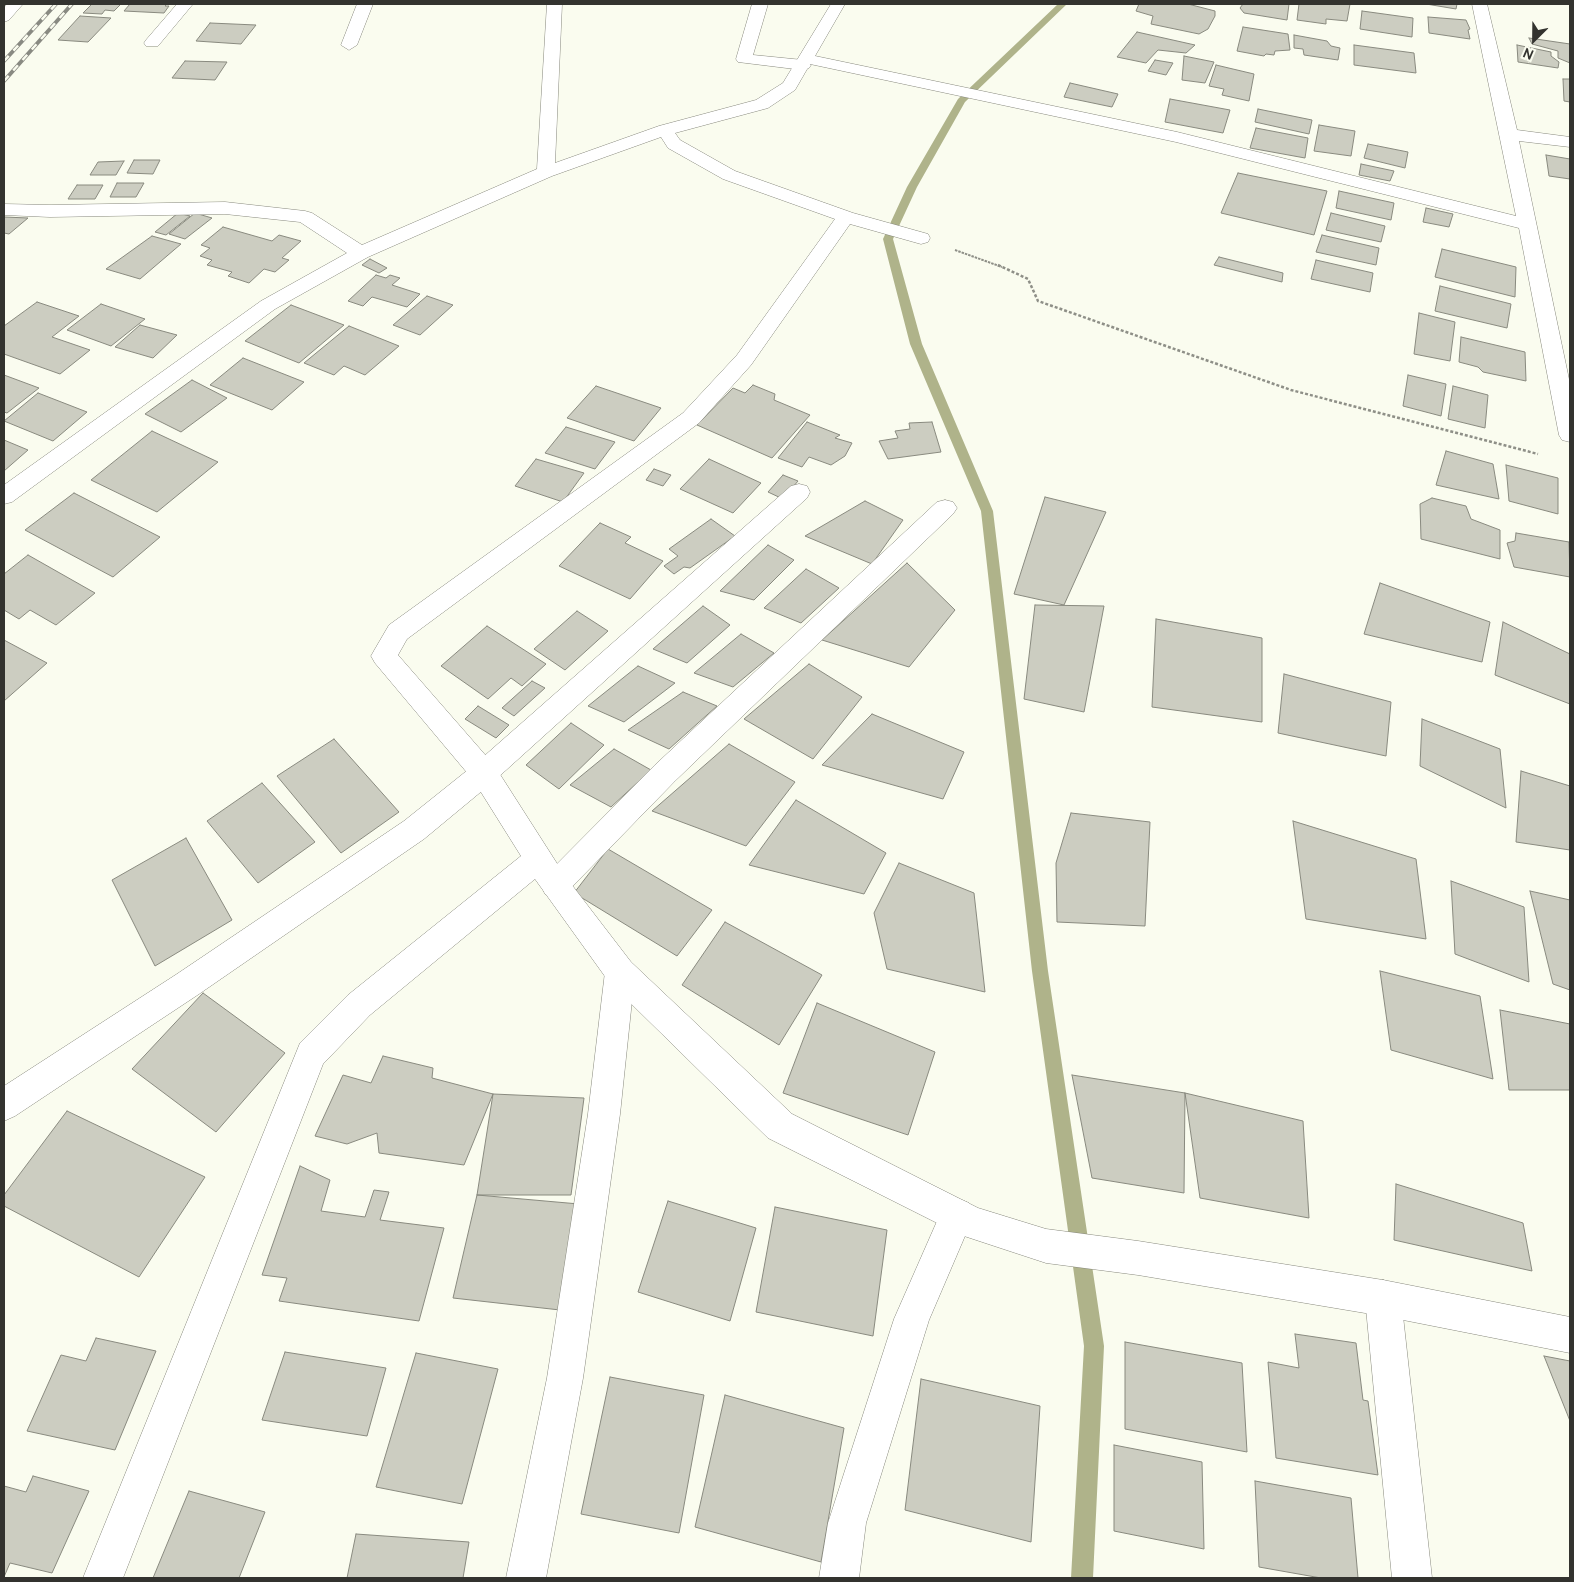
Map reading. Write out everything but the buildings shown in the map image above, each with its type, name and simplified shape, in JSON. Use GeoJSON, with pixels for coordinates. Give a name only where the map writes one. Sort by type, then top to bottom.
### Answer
{"type":"FeatureCollection","features":[{"type":"Feature","properties":{"kind":"street"},"geometry":{"type":"LineString","coordinates":[[4,17],[15,4]]}},
{"type":"Feature","properties":{"kind":"street"},"geometry":{"type":"LineString","coordinates":[[152,43],[185,4]]}},
{"type":"Feature","properties":{"kind":"street"},"geometry":{"type":"LineString","coordinates":[[349,45],[365,4]]}},
{"type":"Feature","properties":{"kind":"street"},"geometry":{"type":"LineString","coordinates":[[546,172],[554,4]]}},
{"type":"Feature","properties":{"kind":"street"},"geometry":{"type":"LineString","coordinates":[[760,4],[744,60],[805,62],[952,90],[1177,137],[1528,225]]}},
{"type":"Feature","properties":{"kind":"street"},"geometry":{"type":"LineString","coordinates":[[4,496],[268,306],[361,253],[546,172],[665,130],[762,104],[790,86],[838,4]]}},
{"type":"Feature","properties":{"kind":"street"},"geometry":{"type":"LineString","coordinates":[[1480,4],[1509,134],[1570,435]]}},
{"type":"Feature","properties":{"kind":"street"},"geometry":{"type":"LineString","coordinates":[[665,130],[674,144],[729,174],[846,217],[914,236]]}},
{"type":"Feature","properties":{"kind":"street"},"geometry":{"type":"LineString","coordinates":[[1509,134],[1570,142]]}},
{"type":"Feature","properties":{"kind":"street"},"geometry":{"type":"LineString","coordinates":[[4,209],[225,208],[305,217],[361,253]]}},
{"type":"Feature","properties":{"kind":"street"},"geometry":{"type":"LineString","coordinates":[[846,217],[744,360],[691,418],[398,632],[384,656],[484,773],[547,872],[620,972],[780,1126],[973,1223],[1046,1246],[1138,1258],[1383,1298],[1570,1335]]}},
{"type":"Feature","properties":{"kind":"street"},"geometry":{"type":"LineString","coordinates":[[4,1105],[188,984],[406,835],[484,773],[800,492]]}},
{"type":"Feature","properties":{"kind":"street"},"geometry":{"type":"LineString","coordinates":[[103,1578],[311,1054],[359,1005],[547,872],[665,773],[945,508]]}},
{"type":"Feature","properties":{"kind":"street"},"geometry":{"type":"LineString","coordinates":[[526,1578],[565,1378],[604,1114],[620,972]]}},
{"type":"Feature","properties":{"kind":"street"},"geometry":{"type":"LineString","coordinates":[[839,1578],[847,1523],[912,1319],[957,1215]]}},
{"type":"Feature","properties":{"kind":"street"},"geometry":{"type":"LineString","coordinates":[[1383,1298],[1412,1578]]}},
{"type":"Feature","properties":{"kind":"path"},"geometry":{"type":"LineString","coordinates":[[914,236],[1014,271],[1028,279],[1038,301],[1291,390],[1541,455]]}},
{"type":"Feature","properties":{"kind":"waterway"},"geometry":{"type":"LineString","coordinates":[[1063,4],[961,101],[912,187],[888,239],[916,344],[987,511],[1040,971],[1094,1346],[1082,1578]]}},
{"type":"Feature","properties":{"kind":"railway"},"geometry":{"type":"LineString","coordinates":[[4,61],[56,4]]}},
{"type":"Feature","properties":{"kind":"railway"},"geometry":{"type":"LineString","coordinates":[[4,81],[72,4]]}}]}
